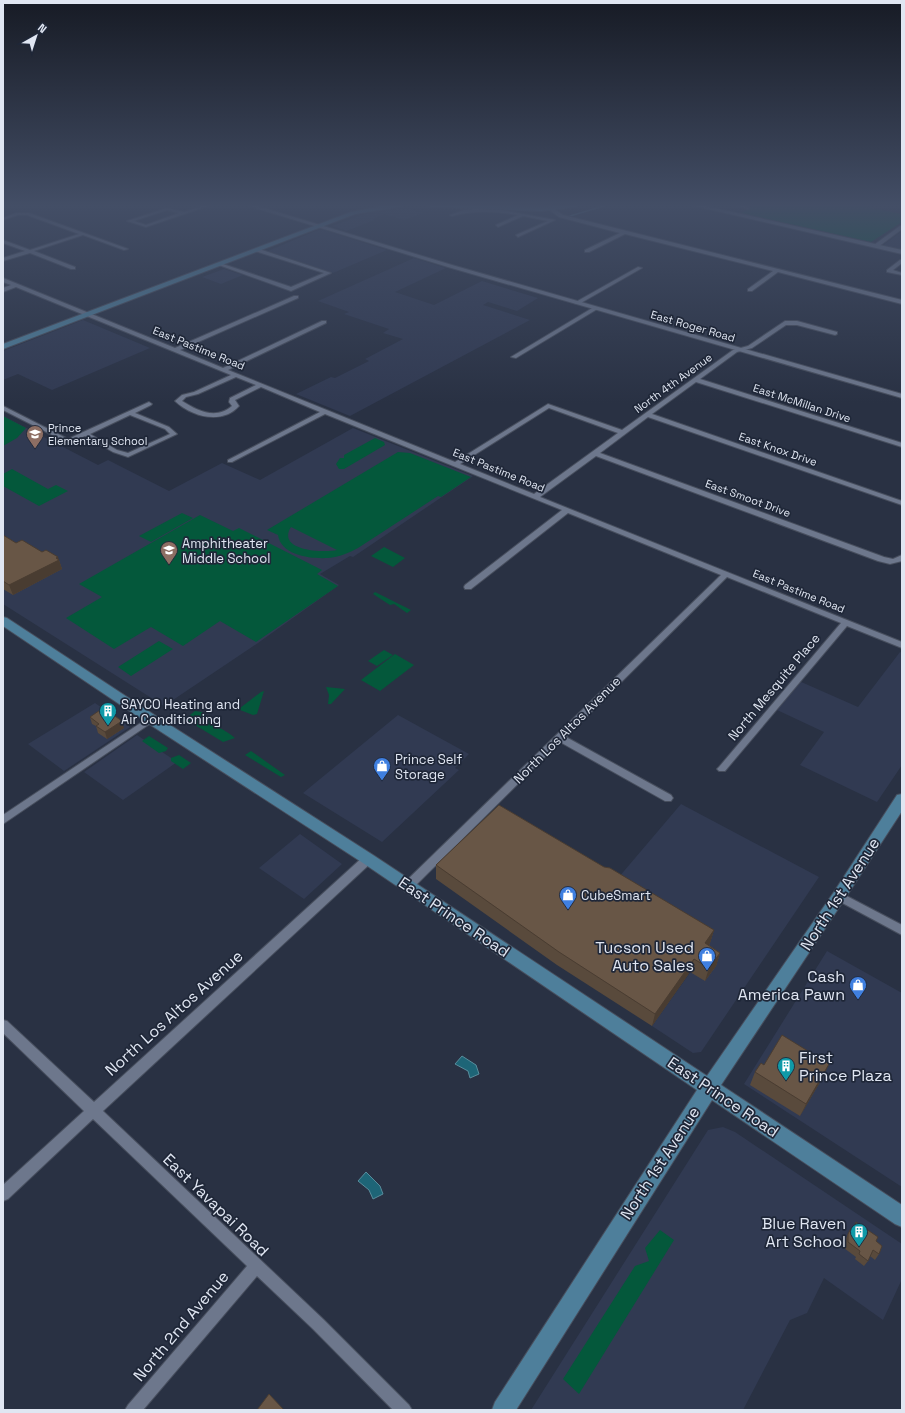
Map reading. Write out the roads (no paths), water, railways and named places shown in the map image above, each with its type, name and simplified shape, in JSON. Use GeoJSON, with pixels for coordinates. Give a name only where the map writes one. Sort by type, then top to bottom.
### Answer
{"type":"FeatureCollection","features":[{"type":"Feature","properties":{"kind":"main road"},"geometry":{"type":"LineString","coordinates":[[3,347],[200,271]]}},
{"type":"Feature","properties":{"kind":"main road","name":"East Prince Road"},"geometry":{"type":"LineString","coordinates":[[3,621],[151,719],[368,859],[902,1217]]}},
{"type":"Feature","properties":{"kind":"main road","name":"North 1st Avenue"},"geometry":{"type":"LineString","coordinates":[[503,1410],[709,1088],[839,896],[902,799]]}},
{"type":"Feature","properties":{"kind":"street"},"geometry":{"type":"LineString","coordinates":[[238,271],[291,289],[329,273],[323,271]]}},
{"type":"Feature","properties":{"kind":"street","name":"East Roger Road"},"geometry":{"type":"LineString","coordinates":[[469,271],[902,396]]}},
{"type":"Feature","properties":{"kind":"street"},"geometry":{"type":"LineString","coordinates":[[577,303],[635,271]]}},
{"type":"Feature","properties":{"kind":"street"},"geometry":{"type":"LineString","coordinates":[[773,271],[902,302]]}},
{"type":"Feature","properties":{"kind":"street"},"geometry":{"type":"LineString","coordinates":[[889,271],[902,274]]}},
{"type":"Feature","properties":{"kind":"street"},"geometry":{"type":"LineString","coordinates":[[750,290],[777,272]]}},
{"type":"Feature","properties":{"kind":"street","name":"East Pastime Road"},"geometry":{"type":"LineString","coordinates":[[3,280],[902,645]]}},
{"type":"Feature","properties":{"kind":"street"},"geometry":{"type":"LineString","coordinates":[[3,290],[16,285]]}},
{"type":"Feature","properties":{"kind":"street"},"geometry":{"type":"LineString","coordinates":[[175,350],[296,297]]}},
{"type":"Feature","properties":{"kind":"street"},"geometry":{"type":"LineString","coordinates":[[514,357],[596,308]]}},
{"type":"Feature","properties":{"kind":"street"},"geometry":{"type":"LineString","coordinates":[[223,370],[324,322]]}},
{"type":"Feature","properties":{"kind":"street","name":"North 4th Avenue"},"geometry":{"type":"LineString","coordinates":[[535,497],[735,351],[752,346],[785,323],[797,323],[835,333]]}},
{"type":"Feature","properties":{"kind":"street"},"geometry":{"type":"LineString","coordinates":[[236,375],[196,393],[184,396],[178,401],[188,408],[209,416],[218,416],[236,406],[232,402],[232,399],[261,385]]}},
{"type":"Feature","properties":{"kind":"street","name":"East McMillan Drive"},"geometry":{"type":"LineString","coordinates":[[696,380],[902,445]]}},
{"type":"Feature","properties":{"kind":"street"},"geometry":{"type":"LineString","coordinates":[[3,408],[68,441],[149,404]]}},
{"type":"Feature","properties":{"kind":"street"},"geometry":{"type":"LineString","coordinates":[[456,464],[548,406],[623,433]]}},
{"type":"Feature","properties":{"kind":"street"},"geometry":{"type":"LineString","coordinates":[[230,461],[326,411]]}},
{"type":"Feature","properties":{"kind":"street"},"geometry":{"type":"LineString","coordinates":[[85,434],[115,451],[128,455],[174,434],[167,428],[130,412]]}},
{"type":"Feature","properties":{"kind":"street","name":"East Knox Drive"},"geometry":{"type":"LineString","coordinates":[[648,415],[902,502]]}},
{"type":"Feature","properties":{"kind":"street","name":"East Smoot Drive"},"geometry":{"type":"LineString","coordinates":[[595,453],[878,558],[895,563],[902,557]]}},
{"type":"Feature","properties":{"kind":"street"},"geometry":{"type":"LineString","coordinates":[[468,587],[567,510]]}},
{"type":"Feature","properties":{"kind":"street","name":"North Los Altos Avenue"},"geometry":{"type":"LineString","coordinates":[[408,886],[492,809],[560,738],[726,574]]}},
{"type":"Feature","properties":{"kind":"street","name":"North Mesquite Place"},"geometry":{"type":"LineString","coordinates":[[722,769],[846,622]]}},
{"type":"Feature","properties":{"kind":"street"},"geometry":{"type":"LineString","coordinates":[[3,820],[151,719]]}},
{"type":"Feature","properties":{"kind":"street"},"geometry":{"type":"LineString","coordinates":[[560,738],[668,798]]}},
{"type":"Feature","properties":{"kind":"street","name":"North Los Altos Avenue"},"geometry":{"type":"LineString","coordinates":[[3,1194],[368,859]]}},
{"type":"Feature","properties":{"kind":"street"},"geometry":{"type":"LineString","coordinates":[[839,896],[902,930]]}},
{"type":"Feature","properties":{"kind":"street","name":"East Yavapai Road"},"geometry":{"type":"LineString","coordinates":[[3,1025],[256,1266],[404,1410]]}},
{"type":"Feature","properties":{"kind":"street","name":"North 2nd Avenue"},"geometry":{"type":"LineString","coordinates":[[133,1410],[256,1266]]}},
{"type":"Feature","properties":{"kind":"place","name":"Prince Elementary School"},"geometry":{"type":"Point","coordinates":[35,449]}},
{"type":"Feature","properties":{"kind":"place","name":"Amphitheater Middle School"},"geometry":{"type":"Point","coordinates":[169,565]}},
{"type":"Feature","properties":{"kind":"place","name":"SAYCO Heating and Air Conditioning"},"geometry":{"type":"Point","coordinates":[108,726]}},
{"type":"Feature","properties":{"kind":"place","name":"Prince Self Storage"},"geometry":{"type":"Point","coordinates":[382,781]}},
{"type":"Feature","properties":{"kind":"place","name":"CubeSmart"},"geometry":{"type":"Point","coordinates":[568,910]}},
{"type":"Feature","properties":{"kind":"place","name":"Tucson Used Auto Sales"},"geometry":{"type":"Point","coordinates":[707,971]}},
{"type":"Feature","properties":{"kind":"place","name":"Cash America Pawn"},"geometry":{"type":"Point","coordinates":[858,1000]}},
{"type":"Feature","properties":{"kind":"place","name":"First Prince Plaza"},"geometry":{"type":"Point","coordinates":[786,1081]}},
{"type":"Feature","properties":{"kind":"place","name":"Blue Raven Art School"},"geometry":{"type":"Point","coordinates":[859,1247]}}]}
